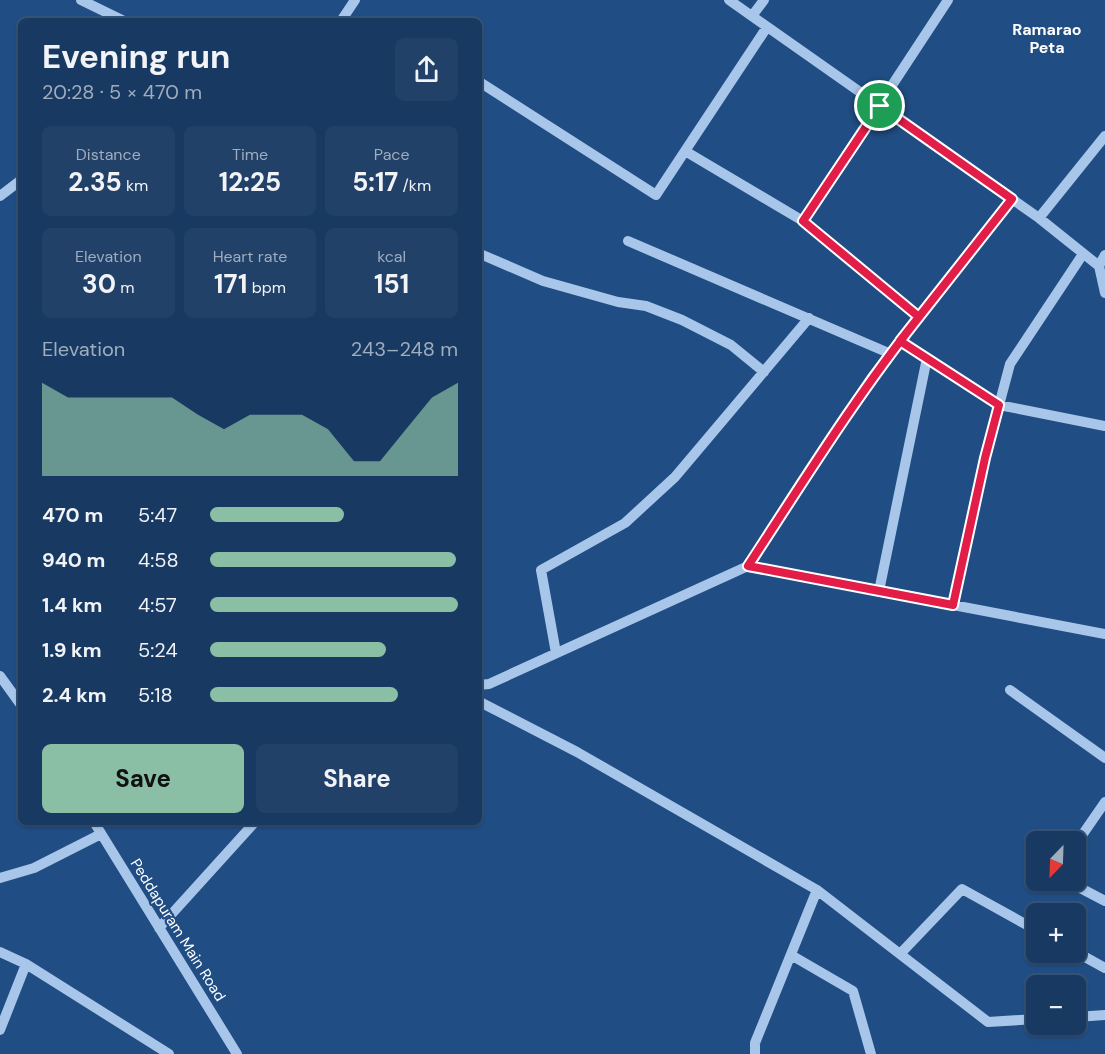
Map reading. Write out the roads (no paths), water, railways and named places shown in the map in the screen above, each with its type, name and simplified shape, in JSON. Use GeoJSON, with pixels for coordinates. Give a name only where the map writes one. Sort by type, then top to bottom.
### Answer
{"type":"FeatureCollection","features":[{"type":"Feature","properties":{"kind":"street"},"geometry":{"type":"LineString","coordinates":[[81,0],[118,18]]}},
{"type":"Feature","properties":{"kind":"street"},"geometry":{"type":"LineString","coordinates":[[342,18],[355,0]]}},
{"type":"Feature","properties":{"kind":"street"},"geometry":{"type":"LineString","coordinates":[[729,0],[1040,218],[1099,266],[1105,293]]}},
{"type":"Feature","properties":{"kind":"street"},"geometry":{"type":"LineString","coordinates":[[752,16],[764,0]]}},
{"type":"Feature","properties":{"kind":"street"},"geometry":{"type":"LineString","coordinates":[[803,221],[948,0]]}},
{"type":"Feature","properties":{"kind":"street"},"geometry":{"type":"LineString","coordinates":[[482,84],[656,195],[767,27]]}},
{"type":"Feature","properties":{"kind":"street"},"geometry":{"type":"LineString","coordinates":[[1040,218],[1105,136]]}},
{"type":"Feature","properties":{"kind":"street"},"geometry":{"type":"LineString","coordinates":[[1088,158],[1105,150]]}},
{"type":"Feature","properties":{"kind":"street"},"geometry":{"type":"LineString","coordinates":[[685,151],[803,221],[919,317]]}},
{"type":"Feature","properties":{"kind":"street"},"geometry":{"type":"LineString","coordinates":[[0,196],[18,182]]}},
{"type":"Feature","properties":{"kind":"street"},"geometry":{"type":"LineString","coordinates":[[482,685],[489,684],[748,566],[872,377],[1012,199]]}},
{"type":"Feature","properties":{"kind":"street"},"geometry":{"type":"LineString","coordinates":[[628,242],[891,354]]}},
{"type":"Feature","properties":{"kind":"street"},"geometry":{"type":"LineString","coordinates":[[953,605],[985,458],[1010,364],[1083,254]]}},
{"type":"Feature","properties":{"kind":"street"},"geometry":{"type":"LineString","coordinates":[[482,255],[543,281],[618,302],[646,306],[682,320],[731,345],[764,372]]}},
{"type":"Feature","properties":{"kind":"street"},"geometry":{"type":"LineString","coordinates":[[1099,266],[1105,255]]}},
{"type":"Feature","properties":{"kind":"street"},"geometry":{"type":"LineString","coordinates":[[556,653],[541,570],[624,523],[675,477],[808,318]]}},
{"type":"Feature","properties":{"kind":"street"},"geometry":{"type":"LineString","coordinates":[[900,341],[999,405],[1105,426]]}},
{"type":"Feature","properties":{"kind":"street"},"geometry":{"type":"LineString","coordinates":[[879,591],[927,358]]}},
{"type":"Feature","properties":{"kind":"street"},"geometry":{"type":"LineString","coordinates":[[748,566],[1105,634]]}},
{"type":"Feature","properties":{"kind":"street"},"geometry":{"type":"LineString","coordinates":[[0,676],[18,701]]}},
{"type":"Feature","properties":{"kind":"street"},"geometry":{"type":"LineString","coordinates":[[1010,690],[1105,758]]}},
{"type":"Feature","properties":{"kind":"street"},"geometry":{"type":"LineString","coordinates":[[482,703],[578,752],[817,890],[988,1022],[1026,1020]]}},
{"type":"Feature","properties":{"kind":"street"},"geometry":{"type":"LineString","coordinates":[[1085,831],[1105,802]]}},
{"type":"Feature","properties":{"kind":"street","name":"Peddapuram Main Road"},"geometry":{"type":"LineString","coordinates":[[96,825],[237,1054]]}},
{"type":"Feature","properties":{"kind":"street"},"geometry":{"type":"LineString","coordinates":[[159,928],[252,825]]}},
{"type":"Feature","properties":{"kind":"street"},"geometry":{"type":"LineString","coordinates":[[0,878],[34,868],[101,834]]}},
{"type":"Feature","properties":{"kind":"street"},"geometry":{"type":"LineString","coordinates":[[900,954],[962,889],[1026,924]]}},
{"type":"Feature","properties":{"kind":"street"},"geometry":{"type":"LineString","coordinates":[[755,1054],[755,1043],[817,890]]}},
{"type":"Feature","properties":{"kind":"street"},"geometry":{"type":"LineString","coordinates":[[1086,891],[1105,901]]}},
{"type":"Feature","properties":{"kind":"street"},"geometry":{"type":"LineString","coordinates":[[0,952],[26,964],[169,1054]]}},
{"type":"Feature","properties":{"kind":"street"},"geometry":{"type":"LineString","coordinates":[[791,955],[853,991],[871,1054]]}},
{"type":"Feature","properties":{"kind":"street"},"geometry":{"type":"LineString","coordinates":[[1086,958],[1105,968]]}},
{"type":"Feature","properties":{"kind":"street"},"geometry":{"type":"LineString","coordinates":[[0,1030],[26,964]]}},
{"type":"Feature","properties":{"kind":"street"},"geometry":{"type":"LineString","coordinates":[[1086,1016],[1105,1015]]}},
{"type":"Feature","properties":{"kind":"district","name":"Ramarao Peta"},"geometry":{"type":"Point","coordinates":[1047,38]}}]}
